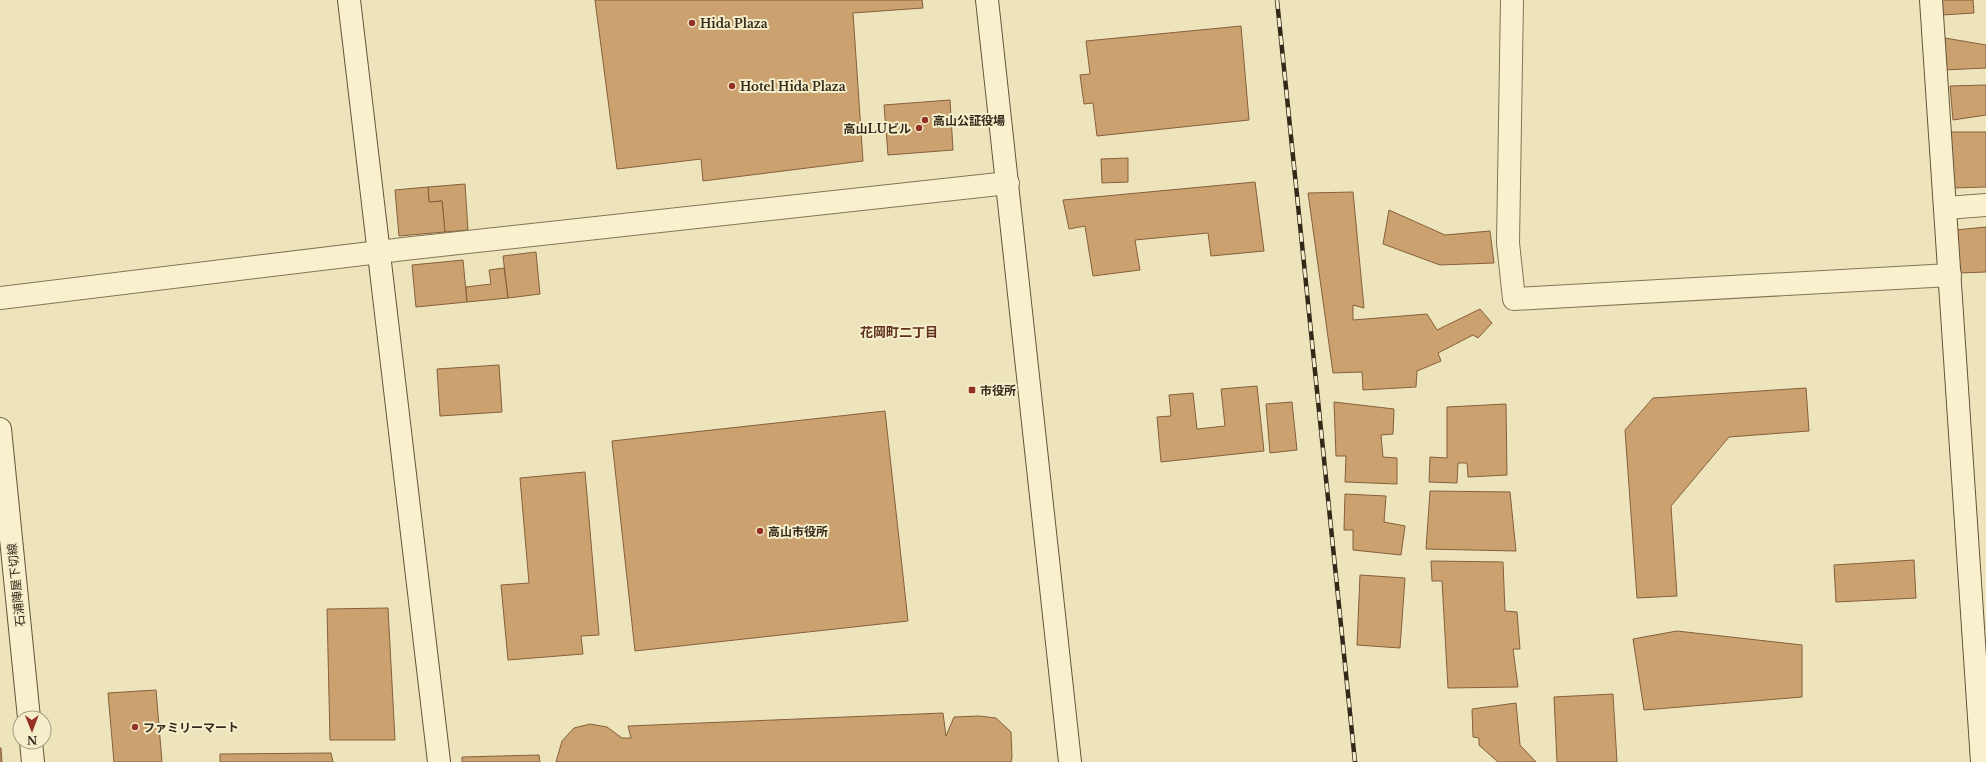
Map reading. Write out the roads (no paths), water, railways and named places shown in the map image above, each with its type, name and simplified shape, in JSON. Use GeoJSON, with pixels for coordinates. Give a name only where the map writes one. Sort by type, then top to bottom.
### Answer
{"type":"FeatureCollection","features":[{"type":"Feature","properties":{"kind":"street"},"geometry":{"type":"LineString","coordinates":[[349,0],[380,252],[439,762]]}},
{"type":"Feature","properties":{"kind":"street"},"geometry":{"type":"LineString","coordinates":[[987,0],[1070,762]]}},
{"type":"Feature","properties":{"kind":"street"},"geometry":{"type":"LineString","coordinates":[[1512,0],[1508,243],[1514,299],[1950,275]]}},
{"type":"Feature","properties":{"kind":"street"},"geometry":{"type":"LineString","coordinates":[[1930,0],[1946,208],[1982,762]]}},
{"type":"Feature","properties":{"kind":"street"},"geometry":{"type":"LineString","coordinates":[[0,298],[380,252],[1008,183]]}},
{"type":"Feature","properties":{"kind":"street"},"geometry":{"type":"LineString","coordinates":[[1946,208],[1986,205]]}},
{"type":"Feature","properties":{"kind":"street","name":"石浦陣屋下切線"},"geometry":{"type":"LineString","coordinates":[[0,429],[28,710]]}},
{"type":"Feature","properties":{"kind":"street"},"geometry":{"type":"LineString","coordinates":[[32,750],[33,762]]}},
{"type":"Feature","properties":{"kind":"railway"},"geometry":{"type":"LineString","coordinates":[[1277,0],[1355,762]]}},
{"type":"Feature","properties":{"kind":"place","name":"Hida Plaza"},"geometry":{"type":"Point","coordinates":[692,23]}},
{"type":"Feature","properties":{"kind":"place","name":"Hotel Hida Plaza"},"geometry":{"type":"Point","coordinates":[732,86]}},
{"type":"Feature","properties":{"kind":"place","name":"高山公証役場"},"geometry":{"type":"Point","coordinates":[925,120]}},
{"type":"Feature","properties":{"kind":"place","name":"高山LUビル"},"geometry":{"type":"Point","coordinates":[919,128]}},
{"type":"Feature","properties":{"kind":"place","name":"市役所"},"geometry":{"type":"Point","coordinates":[972,390]}},
{"type":"Feature","properties":{"kind":"place","name":"高山市役所"},"geometry":{"type":"Point","coordinates":[760,531]}},
{"type":"Feature","properties":{"kind":"place","name":"ファミリーマート"},"geometry":{"type":"Point","coordinates":[135,727]}},
{"type":"Feature","properties":{"kind":"district","name":"花岡町二丁目"},"geometry":{"type":"Point","coordinates":[899,332]}}]}
